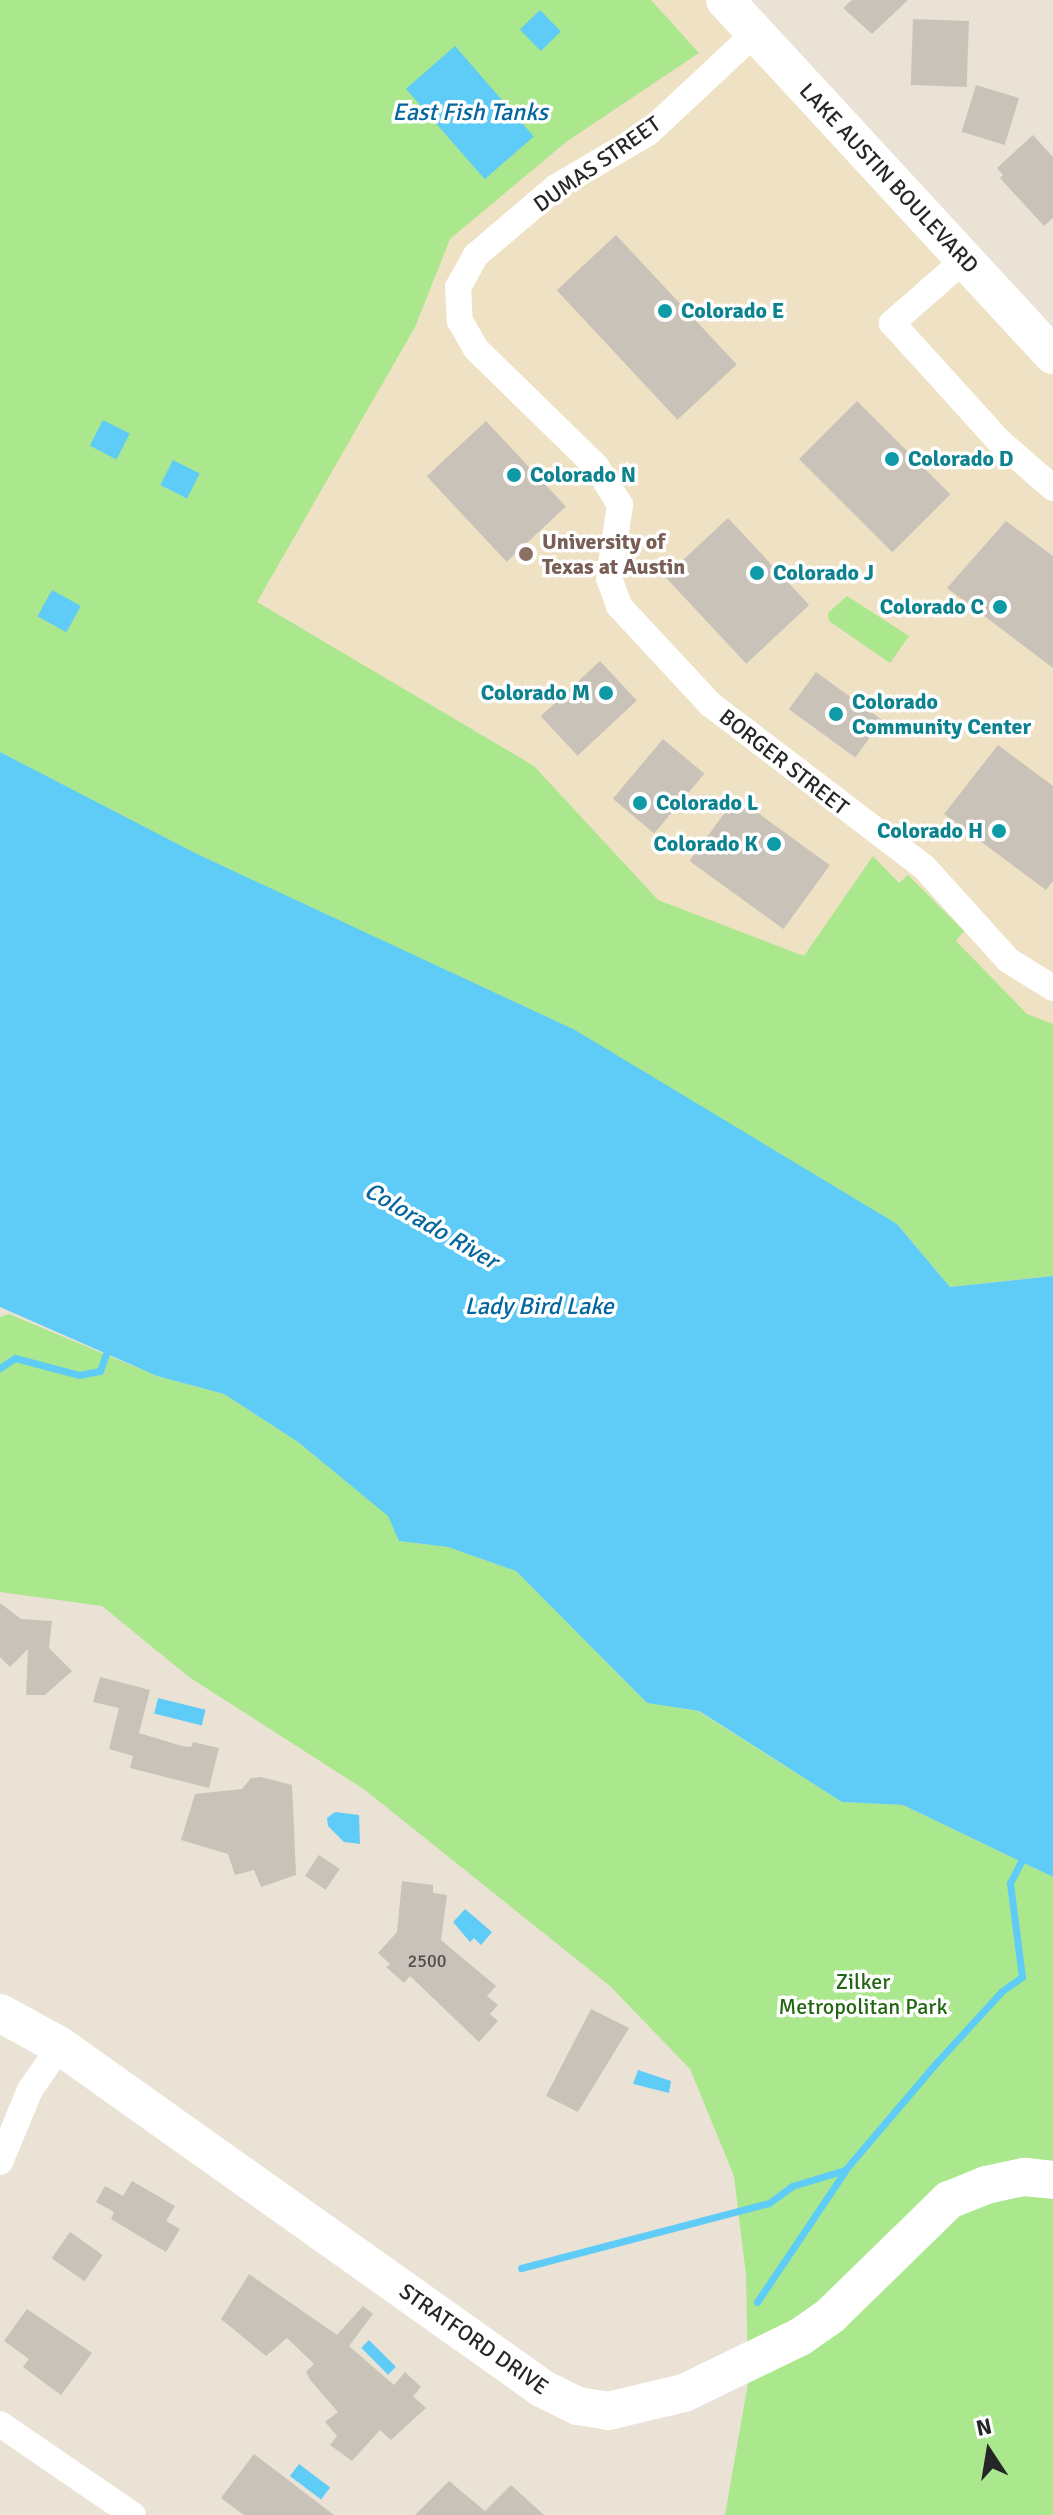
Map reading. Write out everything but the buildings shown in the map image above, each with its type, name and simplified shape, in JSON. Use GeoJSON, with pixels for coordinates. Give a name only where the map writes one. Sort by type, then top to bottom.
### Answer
{"type":"FeatureCollection","features":[{"type":"Feature","properties":{"kind":"street","name":"LAKE AUSTIN BOULEVARD"},"geometry":{"type":"LineString","coordinates":[[725,0],[1053,355]]}},
{"type":"Feature","properties":{"kind":"street","name":"DUMAS STREET"},"geometry":{"type":"LineString","coordinates":[[609,578],[620,505],[596,466],[476,349],[460,321],[458,287],[476,255],[556,187],[648,133],[755,33]]}},
{"type":"Feature","properties":{"kind":"street"},"geometry":{"type":"LineString","coordinates":[[964,260],[892,323],[999,441],[1053,488]]}},
{"type":"Feature","properties":{"kind":"street","name":"BORGER STREET"},"geometry":{"type":"LineString","coordinates":[[609,578],[619,606],[710,704],[925,868],[1008,960],[1053,988]]}},
{"type":"Feature","properties":{"kind":"street","name":"STRATFORD DRIVE"},"geometry":{"type":"LineString","coordinates":[[0,2013],[60,2046],[543,2389],[578,2406],[608,2411],[684,2393],[800,2337],[831,2315],[949,2200],[999,2182],[1053,2180]]}},
{"type":"Feature","properties":{"kind":"street"},"geometry":{"type":"LineString","coordinates":[[0,2162],[30,2090],[60,2046]]}},
{"type":"Feature","properties":{"kind":"street"},"geometry":{"type":"LineString","coordinates":[[0,2424],[133,2515]]}},
{"type":"Feature","properties":{"kind":"shaded area","name":"University of Texas at Austin"},"geometry":{"type":"Polygon","coordinates":[[[0,0],[725,0],[1053,355],[1053,1205],[950,1287],[195,853],[0,752],[0,0]]]}},
{"type":"Feature","properties":{"kind":"green space"},"geometry":{"type":"Polygon","coordinates":[[[0,0],[651,0],[699,53],[566,142],[450,239],[415,327],[257,602],[534,766],[658,900],[804,956],[873,856],[899,883],[908,875],[964,931],[956,941],[1027,1014],[1053,1024],[1053,1276],[950,1287],[897,1224],[0,752],[0,0]]]}},
{"type":"Feature","properties":{"kind":"green space"},"geometry":{"type":"Polygon","coordinates":[[[847,596],[909,636],[890,663],[829,621],[828,613],[847,596]]]}},
{"type":"Feature","properties":{"kind":"green space","name":"Zilker Metropolitan Park"},"geometry":{"type":"Polygon","coordinates":[[[9,1314],[157,1376],[224,1394],[298,1442],[389,1516],[400,1541],[448,1547],[516,1571],[647,1703],[698,1711],[842,1802],[903,1805],[1053,1877],[1053,2515],[725,2515],[748,2383],[746,2275],[734,2176],[690,2069],[610,1986],[365,1790],[189,1677],[102,1606],[0,1592],[0,1317],[9,1314]]]}},
{"type":"Feature","properties":{"kind":"water"},"geometry":{"type":"Polygon","coordinates":[[[540,10],[561,32],[541,51],[520,29],[540,10]]]}},
{"type":"Feature","properties":{"kind":"water","name":"East Fish Tanks"},"geometry":{"type":"Polygon","coordinates":[[[455,46],[534,137],[485,179],[406,89],[455,46]]]}},
{"type":"Feature","properties":{"kind":"water"},"geometry":{"type":"Polygon","coordinates":[[[103,420],[130,434],[117,459],[90,446],[103,420]]]}},
{"type":"Feature","properties":{"kind":"water"},"geometry":{"type":"Polygon","coordinates":[[[173,460],[200,474],[187,499],[160,485],[173,460]]]}},
{"type":"Feature","properties":{"kind":"water"},"geometry":{"type":"Polygon","coordinates":[[[52,590],[81,606],[66,632],[37,616],[52,590]]]}},
{"type":"Feature","properties":{"kind":"water","name":"Lady Bird Lake"},"geometry":{"type":"Polygon","coordinates":[[[0,752],[195,853],[575,1030],[897,1224],[950,1287],[1053,1276],[1053,1877],[903,1805],[842,1802],[699,1711],[647,1703],[516,1571],[448,1547],[399,1541],[388,1516],[298,1442],[224,1394],[157,1376],[0,1307],[0,752]]]}},
{"type":"Feature","properties":{"kind":"water"},"geometry":{"type":"Polygon","coordinates":[[[158,1698],[206,1710],[202,1725],[154,1714],[158,1698]]]}},
{"type":"Feature","properties":{"kind":"water"},"geometry":{"type":"Polygon","coordinates":[[[335,1812],[359,1815],[360,1844],[344,1842],[328,1826],[327,1818],[335,1812]]]}},
{"type":"Feature","properties":{"kind":"water"},"geometry":{"type":"Polygon","coordinates":[[[465,1909],[492,1932],[481,1945],[474,1938],[470,1942],[453,1922],[465,1909]]]}},
{"type":"Feature","properties":{"kind":"water"},"geometry":{"type":"Polygon","coordinates":[[[638,2070],[671,2081],[669,2093],[633,2084],[638,2070]]]}},
{"type":"Feature","properties":{"kind":"water"},"geometry":{"type":"Polygon","coordinates":[[[369,2340],[396,2367],[388,2375],[361,2348],[369,2340]]]}},
{"type":"Feature","properties":{"kind":"water"},"geometry":{"type":"Polygon","coordinates":[[[299,2464],[330,2487],[321,2499],[290,2476],[299,2464]]]}},
{"type":"Feature","properties":{"kind":"waterway"},"geometry":{"type":"LineString","coordinates":[[0,1368],[15,1358],[79,1375],[100,1371],[108,1348]]}},
{"type":"Feature","properties":{"kind":"waterway"},"geometry":{"type":"LineString","coordinates":[[521,2268],[769,2203],[792,2186],[845,2170],[1002,1991],[1022,1977],[1010,1883],[1025,1854]]}},
{"type":"Feature","properties":{"kind":"waterway"},"geometry":{"type":"LineString","coordinates":[[757,2302],[845,2171]]}},
{"type":"Feature","properties":{"kind":"place","name":"Colorado E"},"geometry":{"type":"Point","coordinates":[665,311]}},
{"type":"Feature","properties":{"kind":"place","name":"Colorado D"},"geometry":{"type":"Point","coordinates":[892,459]}},
{"type":"Feature","properties":{"kind":"place","name":"Colorado N"},"geometry":{"type":"Point","coordinates":[514,475]}},
{"type":"Feature","properties":{"kind":"place","name":"University of Texas at Austin"},"geometry":{"type":"Point","coordinates":[526,554]}},
{"type":"Feature","properties":{"kind":"place","name":"Colorado J"},"geometry":{"type":"Point","coordinates":[757,573]}},
{"type":"Feature","properties":{"kind":"place","name":"Colorado C"},"geometry":{"type":"Point","coordinates":[1000,607]}},
{"type":"Feature","properties":{"kind":"place","name":"Colorado M"},"geometry":{"type":"Point","coordinates":[606,693]}},
{"type":"Feature","properties":{"kind":"place","name":"Colorado Community Center"},"geometry":{"type":"Point","coordinates":[836,714]}},
{"type":"Feature","properties":{"kind":"place","name":"Colorado L"},"geometry":{"type":"Point","coordinates":[640,803]}},
{"type":"Feature","properties":{"kind":"place","name":"Colorado H"},"geometry":{"type":"Point","coordinates":[999,831]}},
{"type":"Feature","properties":{"kind":"place","name":"Colorado K"},"geometry":{"type":"Point","coordinates":[774,844]}},
{"type":"Feature","properties":{"kind":"water label","name":"Colorado River"},"geometry":{"type":"Point","coordinates":[431,1226]}}]}
